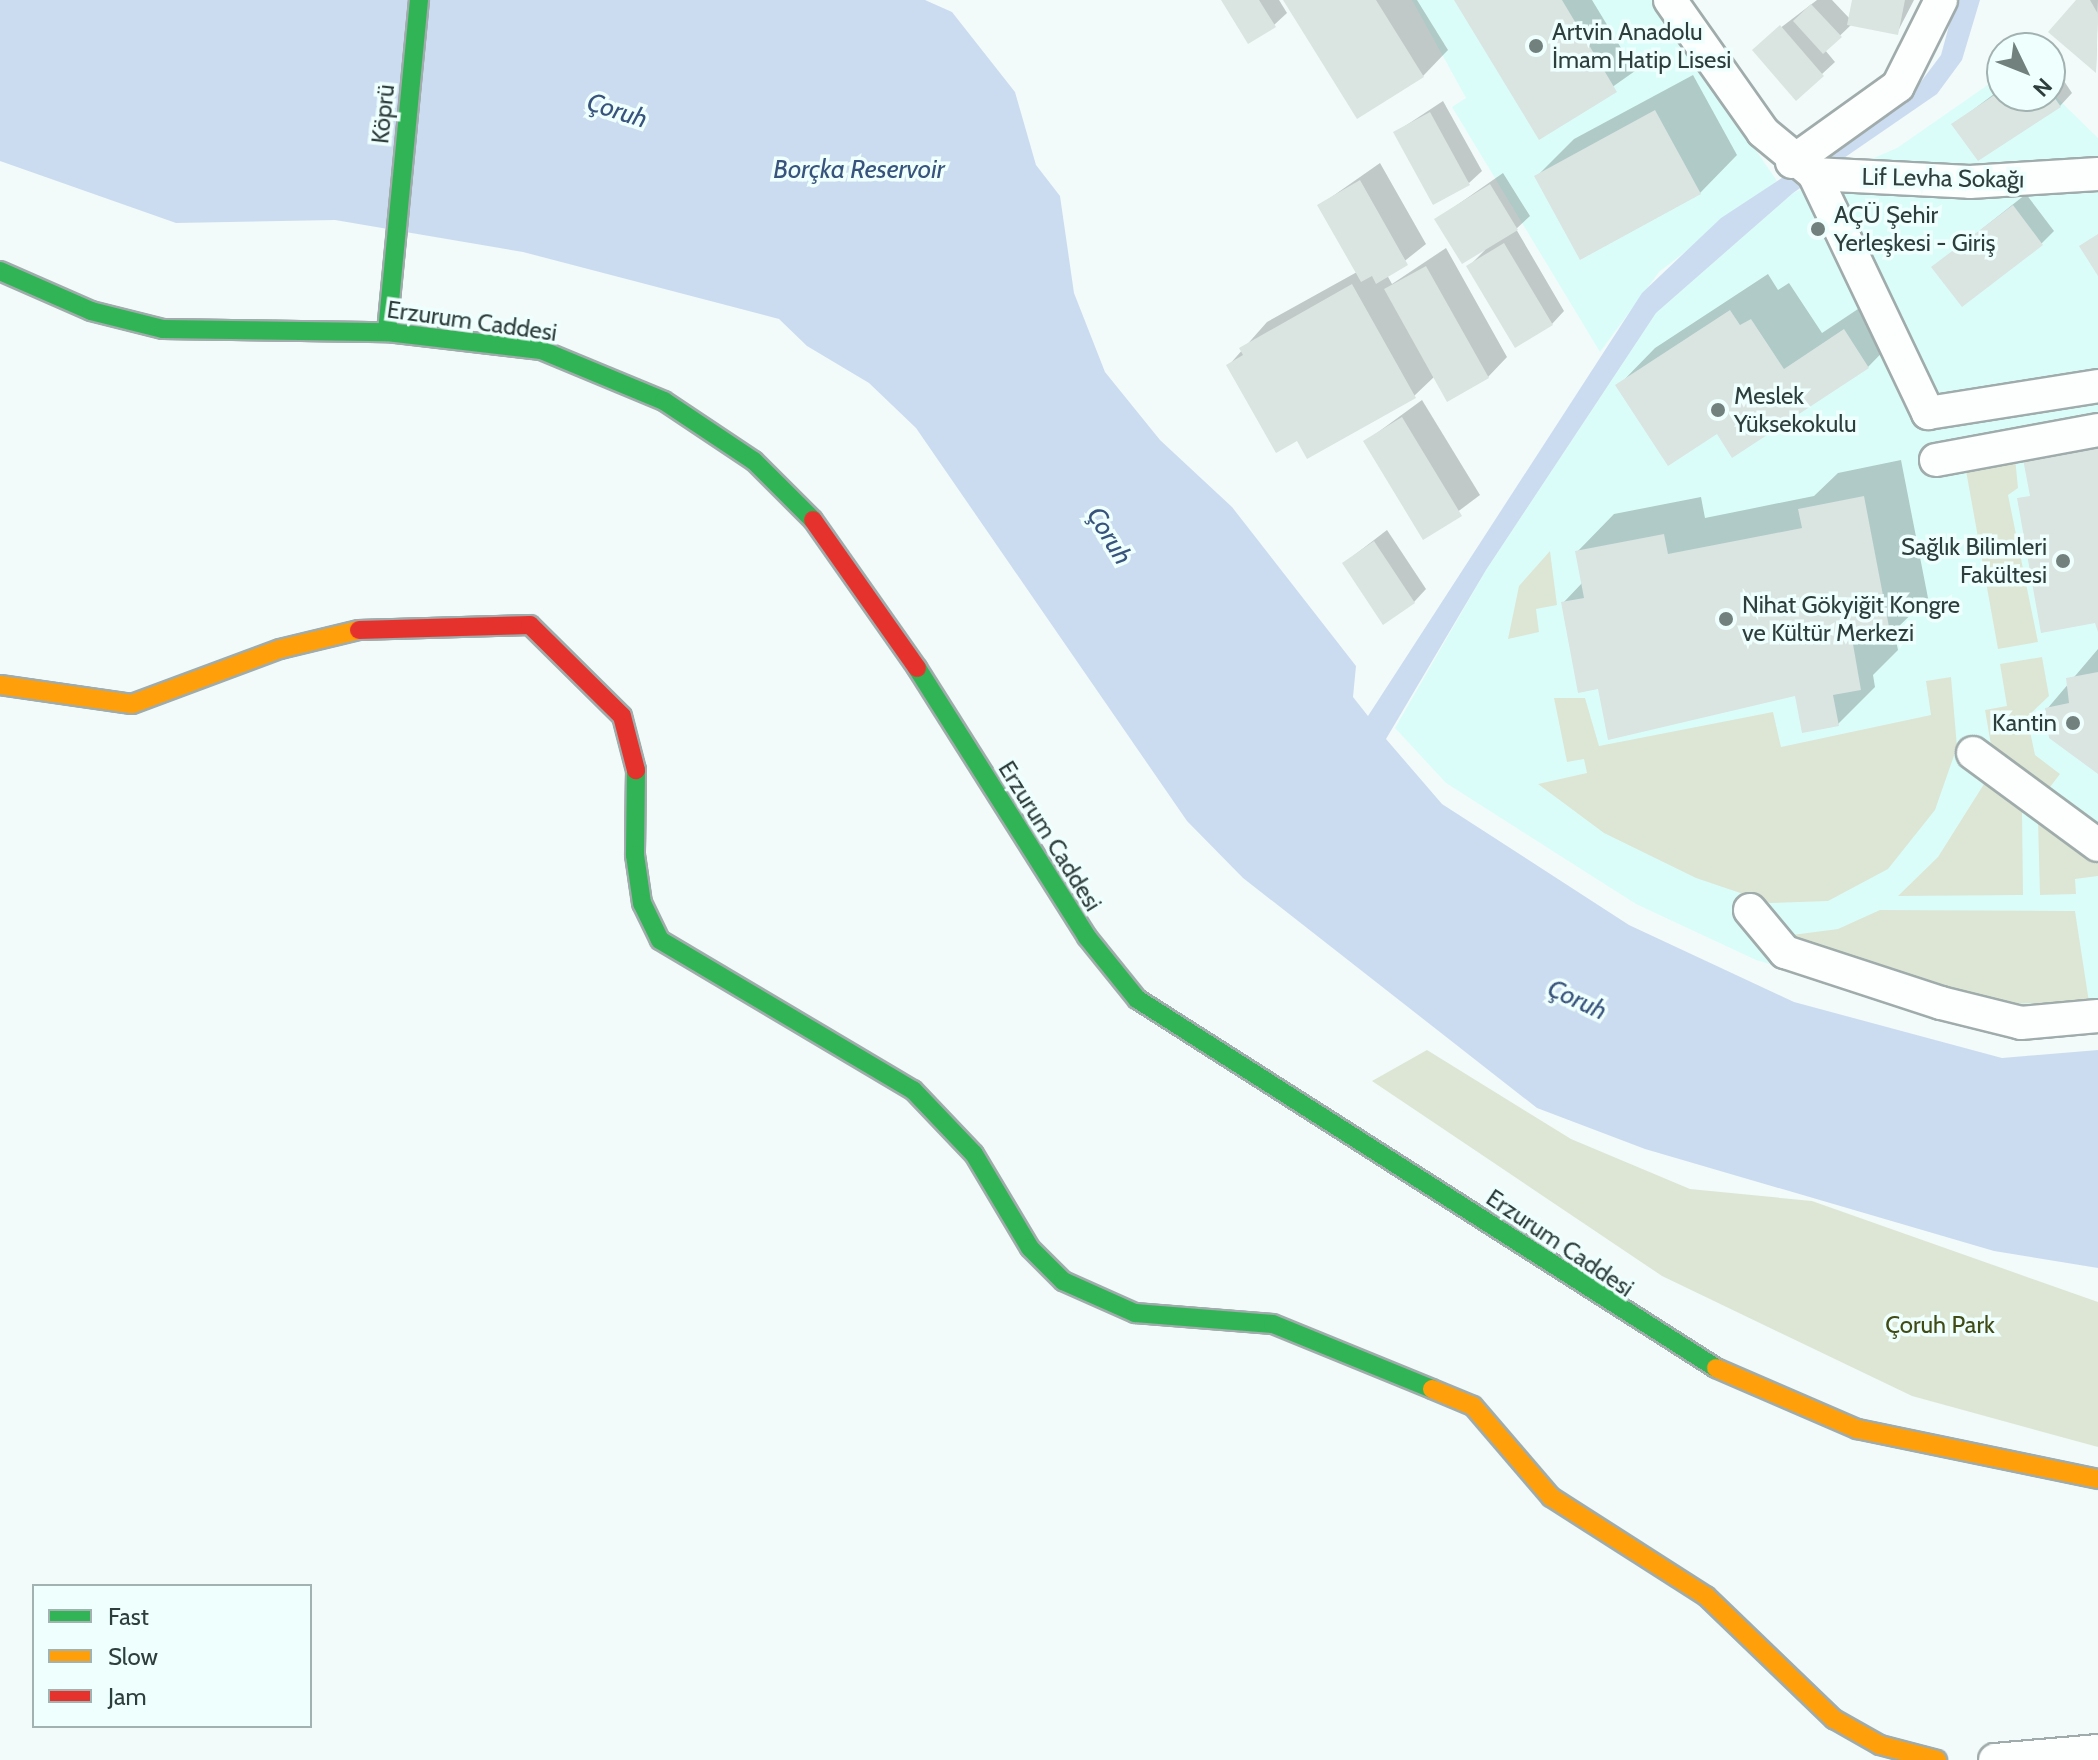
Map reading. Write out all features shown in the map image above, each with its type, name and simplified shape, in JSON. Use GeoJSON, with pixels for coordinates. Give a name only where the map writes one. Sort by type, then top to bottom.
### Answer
{"type":"FeatureCollection","features":[{"type":"Feature","properties":{"kind":"main road","name":"Köprü"},"geometry":{"type":"LineString","coordinates":[[387,332],[419,0]]}},
{"type":"Feature","properties":{"kind":"main road","name":"Erzurum Caddesi"},"geometry":{"type":"LineString","coordinates":[[0,271],[91,311],[163,329],[387,332],[541,350],[664,401],[754,461],[816,523],[880,609],[1113,974],[1188,1037],[1744,1385],[1857,1429],[2098,1479]]}},
{"type":"Feature","properties":{"kind":"main road"},"geometry":{"type":"LineString","coordinates":[[0,685],[132,704],[280,649],[384,624],[530,625],[622,716],[637,774],[640,891],[660,940],[688,963],[718,974],[913,1090],[957,1132],[1030,1248],[1063,1281],[1135,1313],[1273,1324],[1473,1406],[1551,1497],[1706,1596],[1834,1719],[1880,1745],[1937,1760]]}},
{"type":"Feature","properties":{"kind":"street"},"geometry":{"type":"LineString","coordinates":[[1670,0],[1749,115],[1803,168],[1928,413],[2098,386]]}},
{"type":"Feature","properties":{"kind":"street"},"geometry":{"type":"LineString","coordinates":[[1803,168],[1898,86],[1941,0]]}},
{"type":"Feature","properties":{"kind":"street","name":"Lif Levha Sokağı"},"geometry":{"type":"LineString","coordinates":[[1803,168],[1970,182],[2098,174]]}},
{"type":"Feature","properties":{"kind":"street"},"geometry":{"type":"LineString","coordinates":[[1936,460],[2098,430]]}},
{"type":"Feature","properties":{"kind":"street"},"geometry":{"type":"LineString","coordinates":[[1973,753],[2098,845]]}},
{"type":"Feature","properties":{"kind":"street"},"geometry":{"type":"LineString","coordinates":[[1750,910],[1785,952],[1941,1003],[2021,1023],[2098,1016]]}},
{"type":"Feature","properties":{"kind":"street"},"geometry":{"type":"LineString","coordinates":[[1995,1760],[2098,1751]]}},
{"type":"Feature","properties":{"kind":"shaded area"},"geometry":{"type":"Polygon","coordinates":[[[1412,0],[1653,0],[1777,181],[1659,272],[1600,352],[1452,107],[1466,98],[1412,0]]]}},
{"type":"Feature","properties":{"kind":"shaded area"},"geometry":{"type":"Polygon","coordinates":[[[1986,86],[1986,112],[2066,112],[2066,107],[2098,138],[2098,1033],[2011,1038],[1756,960],[1636,904],[1446,783],[1395,728],[1486,570],[1656,313],[1793,193],[1897,148],[1986,86]]]}},
{"type":"Feature","properties":{"kind":"green space"},"geometry":{"type":"Polygon","coordinates":[[[2015,457],[2018,488],[2008,495],[2038,642],[1998,649],[1965,465],[2015,457]]]}},
{"type":"Feature","properties":{"kind":"green space"},"geometry":{"type":"Polygon","coordinates":[[[1550,551],[1557,605],[1536,609],[1539,632],[1508,639],[1519,586],[1550,551]]]}},
{"type":"Feature","properties":{"kind":"green space"},"geometry":{"type":"Polygon","coordinates":[[[2042,657],[2049,696],[2027,717],[2035,755],[2060,774],[2047,791],[1991,745],[1985,710],[2007,706],[2000,664],[2042,657]]]}},
{"type":"Feature","properties":{"kind":"green space"},"geometry":{"type":"Polygon","coordinates":[[[1951,677],[1957,747],[1935,810],[1888,869],[1828,901],[1770,903],[1696,878],[1604,833],[1538,784],[1587,773],[1584,759],[1567,762],[1554,698],[1585,698],[1599,746],[1773,712],[1781,747],[1931,715],[1926,681],[1951,677]]]}},
{"type":"Feature","properties":{"kind":"green space"},"geometry":{"type":"Polygon","coordinates":[[[1984,784],[2022,808],[2023,895],[1898,896],[1938,857],[1984,784]]]}},
{"type":"Feature","properties":{"kind":"green space"},"geometry":{"type":"Polygon","coordinates":[[[2038,821],[2098,862],[2098,876],[2075,879],[2076,894],[2040,895],[2038,821]]]}},
{"type":"Feature","properties":{"kind":"green space"},"geometry":{"type":"Polygon","coordinates":[[[1880,910],[2075,911],[2089,1002],[2002,1004],[1847,963],[1792,935],[1838,929],[1880,910]]]}},
{"type":"Feature","properties":{"kind":"green space","name":"Çoruh Park"},"geometry":{"type":"Polygon","coordinates":[[[1427,1050],[1571,1139],[1690,1189],[1812,1201],[2098,1302],[2098,1447],[1912,1396],[1662,1276],[1372,1081],[1427,1050]]]}},
{"type":"Feature","properties":{"kind":"water","name":"Borçka Reservoir"},"geometry":{"type":"Polygon","coordinates":[[[0,0],[925,0],[952,12],[1015,92],[1036,165],[1060,196],[1074,293],[1105,372],[1160,440],[1232,507],[1356,666],[1353,697],[1368,716],[1642,293],[1721,218],[1914,91],[1941,55],[1956,0],[1980,0],[1962,60],[1937,94],[1793,193],[1656,313],[1486,570],[1386,739],[1442,804],[1629,925],[1794,1002],[2002,1058],[2098,1050],[2098,1268],[1994,1251],[1645,1149],[1537,1108],[1243,878],[1187,821],[916,428],[869,383],[807,346],[779,319],[523,252],[335,220],[176,223],[0,161],[0,0]]]}},
{"type":"Feature","properties":{"kind":"building"},"geometry":{"type":"Polygon","coordinates":[[[1221,0],[1259,0],[1276,27],[1248,44],[1221,0]]]}},
{"type":"Feature","properties":{"kind":"building"},"geometry":{"type":"Polygon","coordinates":[[[1283,0],[1376,0],[1424,77],[1357,119],[1283,0]]]}},
{"type":"Feature","properties":{"kind":"building","name":"Artvin Anadolu İmam Hatip Lisesi"},"geometry":{"type":"Polygon","coordinates":[[[1454,0],[1562,0],[1617,92],[1539,140],[1454,0]]]}},
{"type":"Feature","properties":{"kind":"building"},"geometry":{"type":"Polygon","coordinates":[[[1852,0],[1905,0],[1898,35],[1847,25],[1852,0]]]}},
{"type":"Feature","properties":{"kind":"building"},"geometry":{"type":"Polygon","coordinates":[[[2076,0],[2090,0],[2098,14],[2096,73],[2066,47],[2066,32],[2048,32],[2076,0]]]}},
{"type":"Feature","properties":{"kind":"building"},"geometry":{"type":"Polygon","coordinates":[[[1811,4],[1842,37],[1823,54],[1793,21],[1811,4]]]}},
{"type":"Feature","properties":{"kind":"building"},"geometry":{"type":"Polygon","coordinates":[[[1780,25],[1824,76],[1796,101],[1752,50],[1780,25]]]}},
{"type":"Feature","properties":{"kind":"building"},"geometry":{"type":"Polygon","coordinates":[[[1986,101],[1986,112],[2053,112],[1978,161],[1951,124],[1986,101]]]}},
{"type":"Feature","properties":{"kind":"building"},"geometry":{"type":"Polygon","coordinates":[[[1655,110],[1701,194],[1580,260],[1534,176],[1655,110]]]}},
{"type":"Feature","properties":{"kind":"building"},"geometry":{"type":"Polygon","coordinates":[[[1430,112],[1470,185],[1433,205],[1393,132],[1430,112]]]}},
{"type":"Feature","properties":{"kind":"building"},"geometry":{"type":"Polygon","coordinates":[[[1360,180],[1408,265],[1376,284],[1372,276],[1361,282],[1317,205],[1360,180]]]}},
{"type":"Feature","properties":{"kind":"building"},"geometry":{"type":"Polygon","coordinates":[[[1490,184],[1518,230],[1462,264],[1434,219],[1490,184]]]}},
{"type":"Feature","properties":{"kind":"building"},"geometry":{"type":"Polygon","coordinates":[[[2013,205],[2043,245],[1962,307],[1931,267],[2013,205]]]}},
{"type":"Feature","properties":{"kind":"building"},"geometry":{"type":"Polygon","coordinates":[[[2098,234],[2098,276],[2079,246],[2098,234]]]}},
{"type":"Feature","properties":{"kind":"building"},"geometry":{"type":"Polygon","coordinates":[[[1504,243],[1553,325],[1515,348],[1466,266],[1504,243]]]}},
{"type":"Feature","properties":{"kind":"building"},"geometry":{"type":"Polygon","coordinates":[[[1426,266],[1489,378],[1447,402],[1384,289],[1426,266]]]}},
{"type":"Feature","properties":{"kind":"building"},"geometry":{"type":"Polygon","coordinates":[[[1352,284],[1416,398],[1307,459],[1297,441],[1276,453],[1226,365],[1243,355],[1239,348],[1352,284]]]}},
{"type":"Feature","properties":{"kind":"building","name":"Meslek Yüksekokulu"},"geometry":{"type":"Polygon","coordinates":[[[1730,310],[1740,325],[1751,319],[1784,369],[1844,329],[1869,368],[1732,458],[1717,434],[1668,466],[1615,385],[1730,310]]]}},
{"type":"Feature","properties":{"kind":"building"},"geometry":{"type":"Polygon","coordinates":[[[1402,417],[1462,516],[1423,540],[1363,441],[1402,417]]]}},
{"type":"Feature","properties":{"kind":"building","name":"Sağlık Bilimleri Fakültesi"},"geometry":{"type":"Polygon","coordinates":[[[2098,445],[2098,632],[2095,623],[2041,633],[2017,498],[2030,496],[2023,459],[2098,445]]]}},
{"type":"Feature","properties":{"kind":"building","name":"Nihat Gökyiğit Kongre ve Kültür Merkezi"},"geometry":{"type":"Polygon","coordinates":[[[1864,496],[1891,637],[1853,644],[1861,690],[1833,695],[1839,726],[1802,733],[1795,696],[1608,740],[1598,689],[1578,693],[1561,602],[1584,598],[1575,551],[1664,534],[1668,554],[1802,528],[1798,509],[1864,496]]]}},
{"type":"Feature","properties":{"kind":"building"},"geometry":{"type":"Polygon","coordinates":[[[1374,541],[1415,603],[1383,625],[1342,563],[1374,541]]]}},
{"type":"Feature","properties":{"kind":"building","name":"Kantin"},"geometry":{"type":"Polygon","coordinates":[[[2098,672],[2098,774],[2049,738],[2045,708],[2069,703],[2066,678],[2098,672]]]}},
{"type":"Feature","properties":{"kind":"traffic: fast"},"geometry":{"type":"LineString","coordinates":[[387,332],[419,0]]}},
{"type":"Feature","properties":{"kind":"traffic: fast"},"geometry":{"type":"LineString","coordinates":[[0,271],[91,311],[163,329],[387,332],[541,350],[664,401],[754,461],[813,520]]}},
{"type":"Feature","properties":{"kind":"traffic: fast"},"geometry":{"type":"LineString","coordinates":[[917,668],[1087,937],[1137,999],[1716,1368]]}},
{"type":"Feature","properties":{"kind":"traffic: fast"},"geometry":{"type":"LineString","coordinates":[[636,770],[635,855],[642,903],[660,940],[913,1090],[974,1154],[1030,1248],[1063,1281],[1135,1313],[1273,1324],[1432,1389]]}},
{"type":"Feature","properties":{"kind":"traffic: slow"},"geometry":{"type":"LineString","coordinates":[[0,685],[132,704],[280,649],[359,630]]}},
{"type":"Feature","properties":{"kind":"traffic: slow"},"geometry":{"type":"LineString","coordinates":[[1716,1368],[1857,1429],[2098,1479]]}},
{"type":"Feature","properties":{"kind":"traffic: slow"},"geometry":{"type":"LineString","coordinates":[[1432,1389],[1473,1406],[1551,1497],[1706,1596],[1834,1719],[1880,1745],[1937,1760]]}},
{"type":"Feature","properties":{"kind":"traffic: jam"},"geometry":{"type":"LineString","coordinates":[[813,520],[917,668]]}},
{"type":"Feature","properties":{"kind":"traffic: jam"},"geometry":{"type":"LineString","coordinates":[[359,630],[530,625],[622,716],[636,770]]}},
{"type":"Feature","properties":{"kind":"place","name":"Artvin Anadolu İmam Hatip Lisesi"},"geometry":{"type":"Point","coordinates":[1536,46]}},
{"type":"Feature","properties":{"kind":"place","name":"AÇÜ Şehir Yerleşkesi - Giriş"},"geometry":{"type":"Point","coordinates":[1818,229]}},
{"type":"Feature","properties":{"kind":"place","name":"Meslek Yüksekokulu"},"geometry":{"type":"Point","coordinates":[1718,410]}},
{"type":"Feature","properties":{"kind":"place","name":"Sağlık Bilimleri Fakültesi"},"geometry":{"type":"Point","coordinates":[2063,561]}},
{"type":"Feature","properties":{"kind":"place","name":"Nihat Gökyiğit Kongre ve Kültür Merkezi"},"geometry":{"type":"Point","coordinates":[1726,619]}},
{"type":"Feature","properties":{"kind":"place","name":"Kantin"},"geometry":{"type":"Point","coordinates":[2073,723]}},
{"type":"Feature","properties":{"kind":"water label","name":"Çoruh"},"geometry":{"type":"Point","coordinates":[617,111]}},
{"type":"Feature","properties":{"kind":"water label","name":"Çoruh"},"geometry":{"type":"Point","coordinates":[1109,536]}},
{"type":"Feature","properties":{"kind":"water label","name":"Çoruh"},"geometry":{"type":"Point","coordinates":[1577,1000]}}]}
